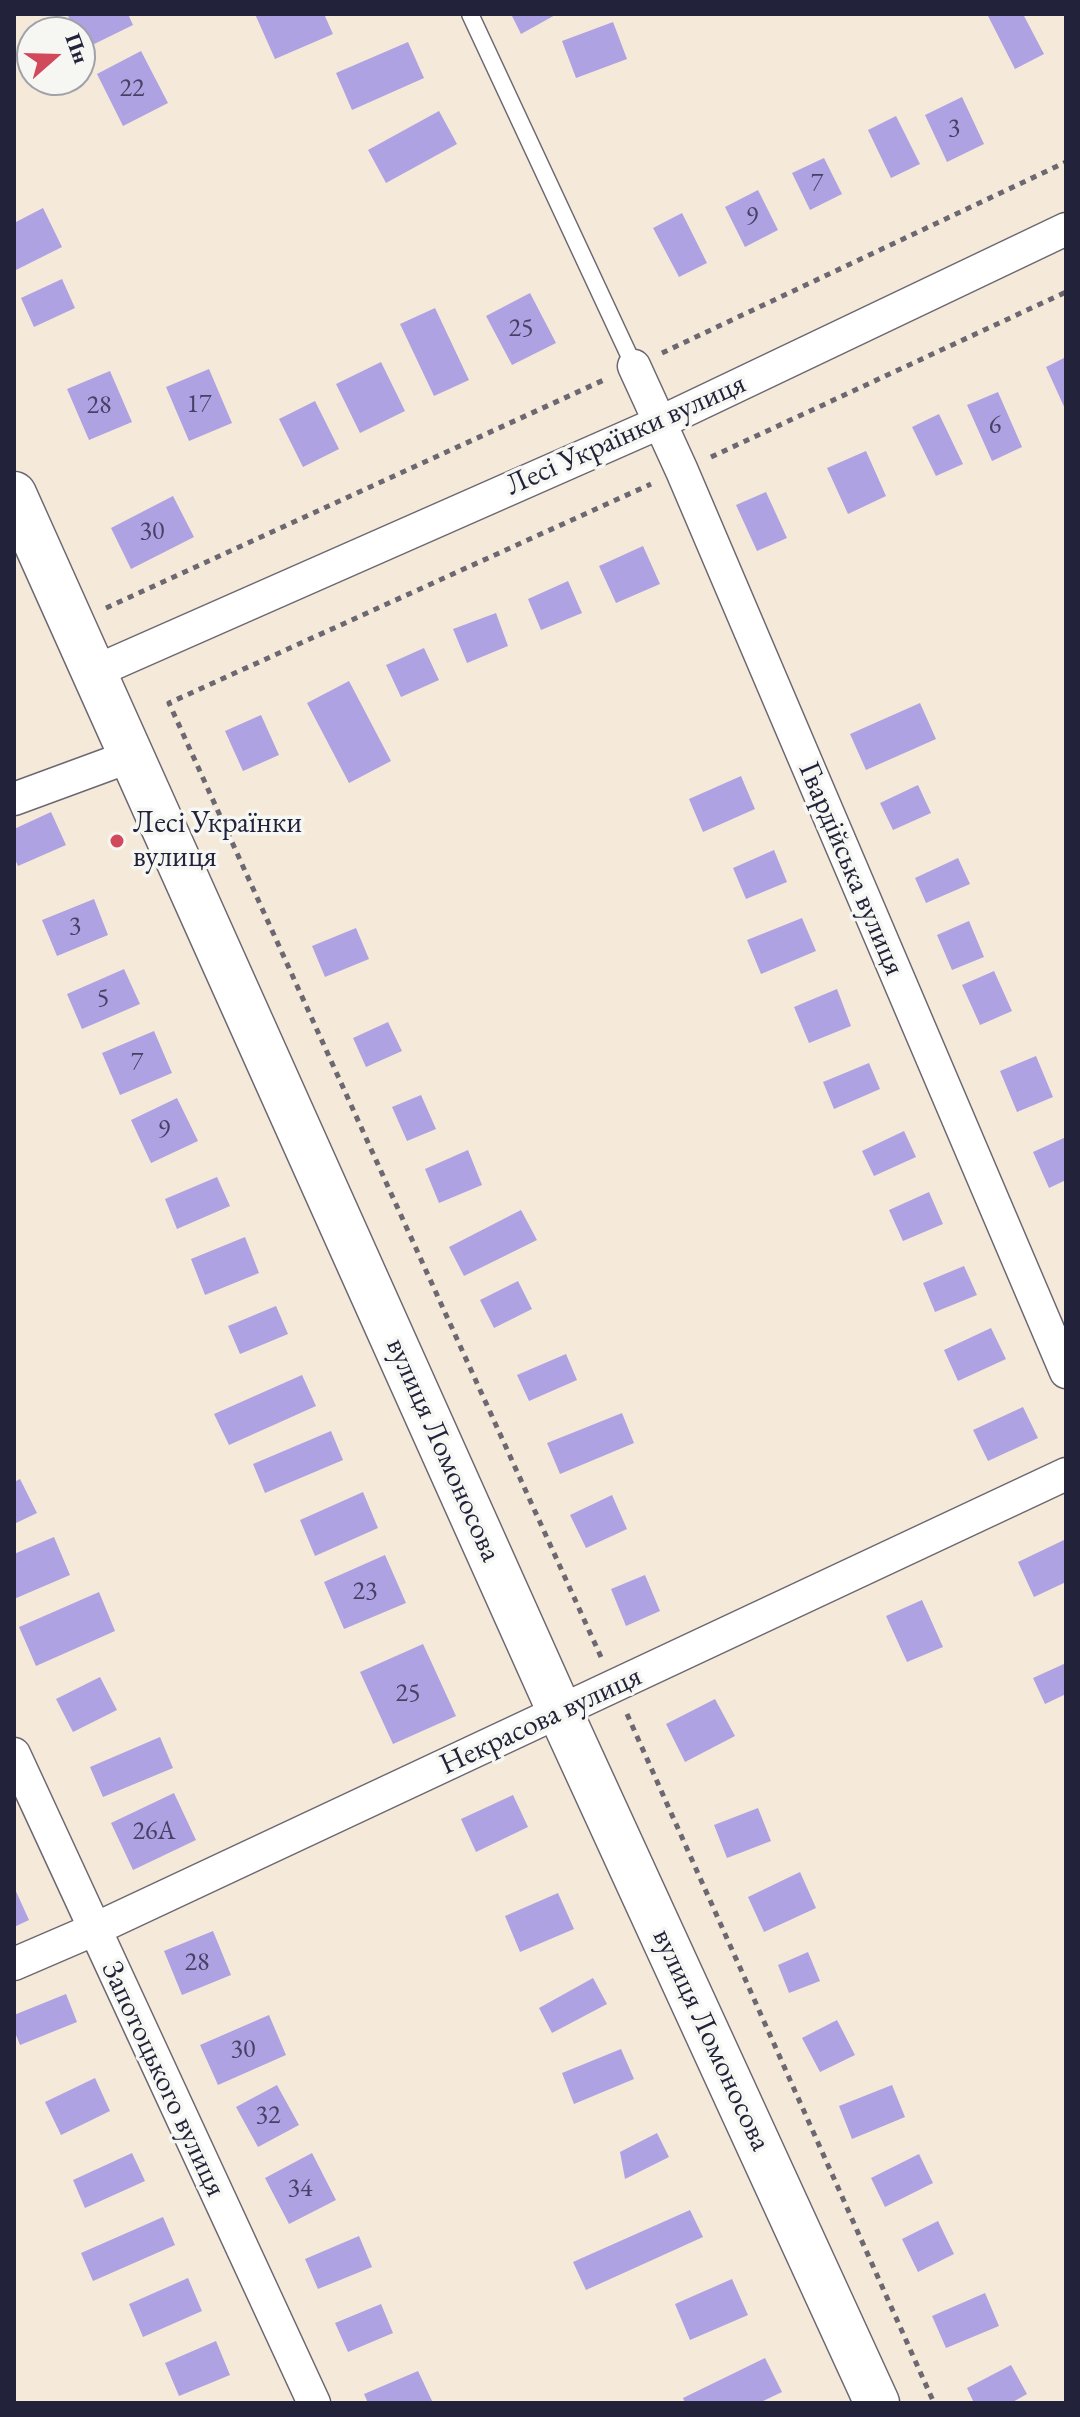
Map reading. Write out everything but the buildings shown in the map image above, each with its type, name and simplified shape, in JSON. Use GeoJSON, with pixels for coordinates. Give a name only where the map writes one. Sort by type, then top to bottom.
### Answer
{"type":"FeatureCollection","features":[{"type":"Feature","properties":{"kind":"main road","name":"вулиця Ломоносова"},"geometry":{"type":"LineString","coordinates":[[14,494],[560,1712],[877,2403]]}},
{"type":"Feature","properties":{"kind":"street","name":"Лесі Українки вулиця"},"geometry":{"type":"LineString","coordinates":[[94,672],[661,422],[1066,229]]}},
{"type":"Feature","properties":{"kind":"street","name":"Гвардійська вулиця"},"geometry":{"type":"LineString","coordinates":[[634,366],[661,422],[1066,1372]]}},
{"type":"Feature","properties":{"kind":"street"},"geometry":{"type":"LineString","coordinates":[[14,799],[131,756]]}},
{"type":"Feature","properties":{"kind":"street","name":"Некрасова вулиця"},"geometry":{"type":"LineString","coordinates":[[14,1964],[93,1930],[1066,1474]]}},
{"type":"Feature","properties":{"kind":"street","name":"Запотоцького вулиця"},"geometry":{"type":"LineString","coordinates":[[14,1754],[314,2403]]}},
{"type":"Feature","properties":{"kind":"lane"},"geometry":{"type":"LineString","coordinates":[[470,14],[634,366]]}},
{"type":"Feature","properties":{"kind":"path"},"geometry":{"type":"LineString","coordinates":[[72,622],[634,366],[1066,162]]}},
{"type":"Feature","properties":{"kind":"path"},"geometry":{"type":"LineString","coordinates":[[934,2403],[614,1686],[169,703],[682,471],[1066,292]]}},
{"type":"Feature","properties":{"kind":"place","name":"Лесі Українки вулиця"},"geometry":{"type":"Point","coordinates":[117,841]}}]}
